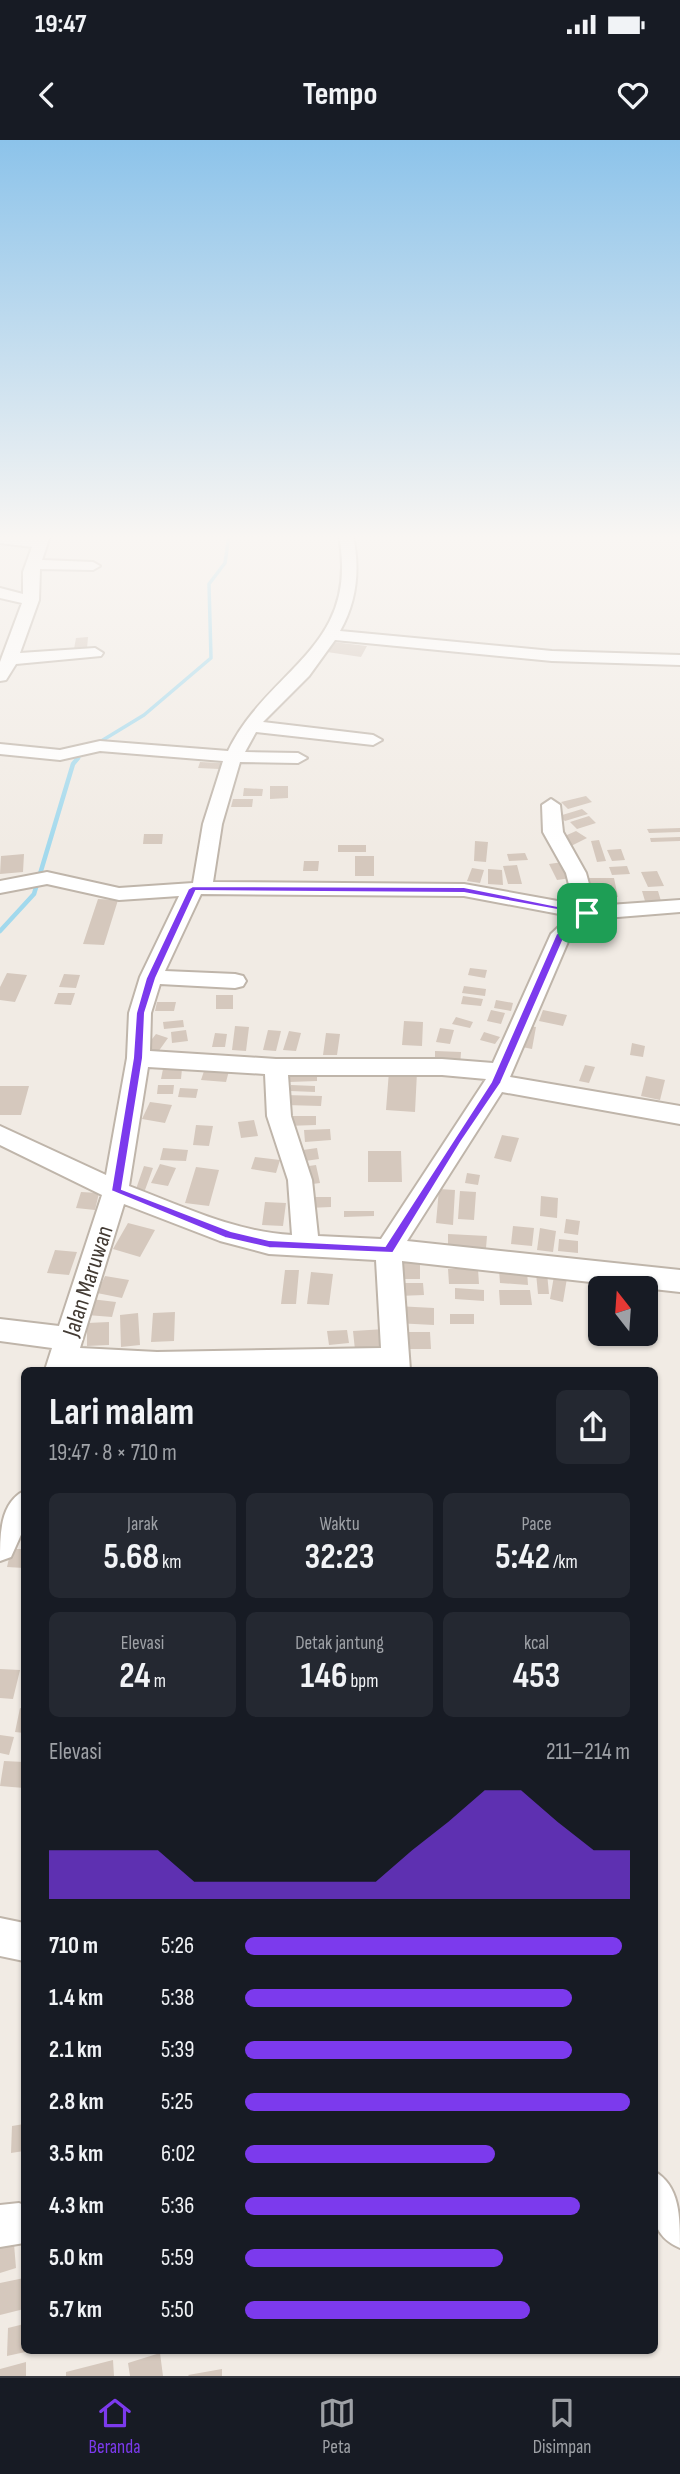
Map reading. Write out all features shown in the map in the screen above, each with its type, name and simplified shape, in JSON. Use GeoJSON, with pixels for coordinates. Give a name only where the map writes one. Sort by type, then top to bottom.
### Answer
{"type":"FeatureCollection","features":[{"type":"Feature","properties":{"kind":"street"},"geometry":{"type":"LineString","coordinates":[[0,676],[17,640]]}},
{"type":"Feature","properties":{"kind":"street","name":"Jalan Maruwan"},"geometry":{"type":"LineString","coordinates":[[64,1356],[116,1191],[138,1058],[140,1013],[151,978],[197,888],[212,813],[223,780],[251,726],[318,655],[328,640]]}},
{"type":"Feature","properties":{"kind":"street"},"geometry":{"type":"LineString","coordinates":[[387,640],[552,656],[680,660]]}},
{"type":"Feature","properties":{"kind":"street"},"geometry":{"type":"LineString","coordinates":[[10,659],[95,653]]}},
{"type":"Feature","properties":{"kind":"street"},"geometry":{"type":"LineString","coordinates":[[251,726],[373,740]]}},
{"type":"Feature","properties":{"kind":"street"},"geometry":{"type":"LineString","coordinates":[[0,749],[60,755],[100,746],[236,757],[298,758]]}},
{"type":"Feature","properties":{"kind":"street"},"geometry":{"type":"LineString","coordinates":[[551,805],[553,832],[576,873],[587,913]]}},
{"type":"Feature","properties":{"kind":"street"},"geometry":{"type":"LineString","coordinates":[[0,887],[47,878],[120,894],[197,888],[464,890],[587,913],[680,906]]}},
{"type":"Feature","properties":{"kind":"street"},"geometry":{"type":"LineString","coordinates":[[0,1330],[64,1356],[157,1364],[395,1365],[388,1250],[497,1078],[561,934],[587,913]]}},
{"type":"Feature","properties":{"kind":"street"},"geometry":{"type":"LineString","coordinates":[[151,978],[235,981]]}},
{"type":"Feature","properties":{"kind":"street"},"geometry":{"type":"LineString","coordinates":[[138,1058],[276,1067],[442,1068],[680,1115]]}},
{"type":"Feature","properties":{"kind":"street"},"geometry":{"type":"LineString","coordinates":[[276,1067],[279,1116],[300,1180],[306,1247]]}},
{"type":"Feature","properties":{"kind":"street"},"geometry":{"type":"LineString","coordinates":[[0,1135],[116,1191],[229,1234],[269,1244],[388,1250],[680,1281]]}},
{"type":"Feature","properties":{"kind":"street"},"geometry":{"type":"LineString","coordinates":[[0,1547],[9,1524],[21,1510]]}},
{"type":"Feature","properties":{"kind":"street"},"geometry":{"type":"LineString","coordinates":[[0,1937],[21,1940]]}},
{"type":"Feature","properties":{"kind":"street"},"geometry":{"type":"LineString","coordinates":[[658,2197],[680,2227]]}},
{"type":"Feature","properties":{"kind":"building"},"geometry":{"type":"Polygon","coordinates":[[[76,640],[88,640],[87,649],[74,649],[76,640]]]}},
{"type":"Feature","properties":{"kind":"building"},"geometry":{"type":"Polygon","coordinates":[[[333,642],[367,646],[361,657],[327,652],[333,642]]]}},
{"type":"Feature","properties":{"kind":"building"},"geometry":{"type":"Polygon","coordinates":[[[200,762],[221,763],[219,769],[198,768],[200,762]]]}},
{"type":"Feature","properties":{"kind":"building"},"geometry":{"type":"Polygon","coordinates":[[[270,786],[288,786],[288,798],[270,799],[270,786]]]}},
{"type":"Feature","properties":{"kind":"building"},"geometry":{"type":"Polygon","coordinates":[[[244,788],[263,789],[262,796],[243,796],[244,788]]]}},
{"type":"Feature","properties":{"kind":"building"},"geometry":{"type":"Polygon","coordinates":[[[586,796],[592,802],[568,809],[561,802],[586,796]]]}},
{"type":"Feature","properties":{"kind":"building"},"geometry":{"type":"Polygon","coordinates":[[[233,799],[253,799],[252,807],[231,807],[233,799]]]}},
{"type":"Feature","properties":{"kind":"building"},"geometry":{"type":"Polygon","coordinates":[[[582,809],[588,814],[565,821],[559,816],[582,809]]]}},
{"type":"Feature","properties":{"kind":"building"},"geometry":{"type":"Polygon","coordinates":[[[589,816],[596,823],[577,829],[570,822],[589,816]]]}},
{"type":"Feature","properties":{"kind":"building"},"geometry":{"type":"Polygon","coordinates":[[[680,828],[680,832],[649,833],[647,829],[680,828]]]}},
{"type":"Feature","properties":{"kind":"building"},"geometry":{"type":"Polygon","coordinates":[[[576,831],[587,838],[569,847],[558,839],[576,831]]]}},
{"type":"Feature","properties":{"kind":"building"},"geometry":{"type":"Polygon","coordinates":[[[144,834],[163,834],[162,844],[143,844],[144,834]]]}},
{"type":"Feature","properties":{"kind":"building"},"geometry":{"type":"Polygon","coordinates":[[[680,837],[680,841],[651,842],[650,838],[680,837]]]}},
{"type":"Feature","properties":{"kind":"building"},"geometry":{"type":"Polygon","coordinates":[[[599,840],[606,861],[597,862],[591,841],[599,840]]]}},
{"type":"Feature","properties":{"kind":"building"},"geometry":{"type":"Polygon","coordinates":[[[475,841],[488,842],[486,862],[474,861],[475,841]]]}},
{"type":"Feature","properties":{"kind":"building"},"geometry":{"type":"Polygon","coordinates":[[[338,845],[366,845],[366,852],[338,852],[338,845]]]}},
{"type":"Feature","properties":{"kind":"building"},"geometry":{"type":"Polygon","coordinates":[[[621,849],[625,860],[612,861],[607,850],[621,849]]]}},
{"type":"Feature","properties":{"kind":"building"},"geometry":{"type":"Polygon","coordinates":[[[525,853],[528,860],[509,861],[507,854],[525,853]]]}},
{"type":"Feature","properties":{"kind":"building"},"geometry":{"type":"Polygon","coordinates":[[[24,854],[23,872],[0,874],[1,856],[24,854]]]}},
{"type":"Feature","properties":{"kind":"building"},"geometry":{"type":"Polygon","coordinates":[[[355,856],[374,856],[374,876],[355,876],[355,856]]]}},
{"type":"Feature","properties":{"kind":"building"},"geometry":{"type":"Polygon","coordinates":[[[304,861],[319,861],[318,871],[303,871],[304,861]]]}},
{"type":"Feature","properties":{"kind":"building"},"geometry":{"type":"Polygon","coordinates":[[[563,862],[571,878],[557,880],[549,864],[563,862]]]}},
{"type":"Feature","properties":{"kind":"building"},"geometry":{"type":"Polygon","coordinates":[[[517,865],[522,884],[508,884],[503,866],[517,865]]]}},
{"type":"Feature","properties":{"kind":"building"},"geometry":{"type":"Polygon","coordinates":[[[627,866],[630,874],[612,875],[609,867],[627,866]]]}},
{"type":"Feature","properties":{"kind":"building"},"geometry":{"type":"Polygon","coordinates":[[[472,868],[484,870],[480,883],[467,881],[472,868]]]}},
{"type":"Feature","properties":{"kind":"building"},"geometry":{"type":"Polygon","coordinates":[[[488,869],[502,870],[503,885],[488,884],[488,869]]]}},
{"type":"Feature","properties":{"kind":"building"},"geometry":{"type":"Polygon","coordinates":[[[657,871],[664,886],[648,887],[641,872],[657,871]]]}},
{"type":"Feature","properties":{"kind":"building"},"geometry":{"type":"Polygon","coordinates":[[[585,878],[614,878],[618,897],[589,897],[585,878]]]}},
{"type":"Feature","properties":{"kind":"building"},"geometry":{"type":"Polygon","coordinates":[[[642,891],[658,891],[661,901],[645,901],[642,891]]]}},
{"type":"Feature","properties":{"kind":"building"},"geometry":{"type":"Polygon","coordinates":[[[98,899],[118,900],[104,945],[83,944],[98,899]]]}},
{"type":"Feature","properties":{"kind":"building"},"geometry":{"type":"Polygon","coordinates":[[[470,968],[487,970],[485,978],[468,975],[470,968]]]}},
{"type":"Feature","properties":{"kind":"building"},"geometry":{"type":"Polygon","coordinates":[[[7,973],[27,975],[15,1002],[0,1000],[0,987],[7,973]]]}},
{"type":"Feature","properties":{"kind":"building"},"geometry":{"type":"Polygon","coordinates":[[[64,974],[80,975],[76,988],[59,987],[64,974]]]}},
{"type":"Feature","properties":{"kind":"building"},"geometry":{"type":"Polygon","coordinates":[[[464,986],[486,989],[485,996],[462,993],[464,986]]]}},
{"type":"Feature","properties":{"kind":"building"},"geometry":{"type":"Polygon","coordinates":[[[58,993],[75,993],[71,1005],[54,1004],[58,993]]]}},
{"type":"Feature","properties":{"kind":"building"},"geometry":{"type":"Polygon","coordinates":[[[216,995],[233,995],[233,1009],[216,1009],[216,995]]]}},
{"type":"Feature","properties":{"kind":"building"},"geometry":{"type":"Polygon","coordinates":[[[463,996],[483,999],[481,1006],[461,1004],[463,996]]]}},
{"type":"Feature","properties":{"kind":"building"},"geometry":{"type":"Polygon","coordinates":[[[496,1000],[513,1003],[511,1011],[494,1008],[496,1000]]]}},
{"type":"Feature","properties":{"kind":"building"},"geometry":{"type":"Polygon","coordinates":[[[157,1002],[176,1002],[174,1011],[155,1011],[157,1002]]]}},
{"type":"Feature","properties":{"kind":"building"},"geometry":{"type":"Polygon","coordinates":[[[491,1010],[505,1013],[501,1024],[487,1021],[491,1010]]]}},
{"type":"Feature","properties":{"kind":"building"},"geometry":{"type":"Polygon","coordinates":[[[543,1010],[567,1015],[563,1026],[539,1021],[543,1010]]]}},
{"type":"Feature","properties":{"kind":"building"},"geometry":{"type":"Polygon","coordinates":[[[456,1017],[473,1022],[470,1028],[452,1024],[456,1017]]]}},
{"type":"Feature","properties":{"kind":"building"},"geometry":{"type":"Polygon","coordinates":[[[183,1020],[184,1027],[164,1029],[163,1022],[183,1020]]]}},
{"type":"Feature","properties":{"kind":"building"},"geometry":{"type":"Polygon","coordinates":[[[404,1021],[423,1022],[422,1046],[402,1045],[404,1021]]]}},
{"type":"Feature","properties":{"kind":"building"},"geometry":{"type":"Polygon","coordinates":[[[235,1026],[249,1027],[246,1051],[232,1050],[235,1026]]]}},
{"type":"Feature","properties":{"kind":"building"},"geometry":{"type":"Polygon","coordinates":[[[527,1026],[536,1027],[532,1049],[522,1047],[527,1026]]]}},
{"type":"Feature","properties":{"kind":"building"},"geometry":{"type":"Polygon","coordinates":[[[440,1028],[454,1030],[450,1044],[436,1042],[440,1028]]]}},
{"type":"Feature","properties":{"kind":"building"},"geometry":{"type":"Polygon","coordinates":[[[186,1030],[188,1041],[172,1043],[171,1032],[186,1030]]]}},
{"type":"Feature","properties":{"kind":"building"},"geometry":{"type":"Polygon","coordinates":[[[268,1030],[281,1031],[276,1051],[263,1050],[268,1030]]]}},
{"type":"Feature","properties":{"kind":"building"},"geometry":{"type":"Polygon","coordinates":[[[289,1031],[301,1033],[296,1051],[283,1050],[289,1031]]]}},
{"type":"Feature","properties":{"kind":"building"},"geometry":{"type":"Polygon","coordinates":[[[484,1032],[500,1037],[495,1044],[480,1040],[484,1032]]]}},
{"type":"Feature","properties":{"kind":"building"},"geometry":{"type":"Polygon","coordinates":[[[215,1033],[227,1034],[225,1047],[212,1047],[215,1033]]]}},
{"type":"Feature","properties":{"kind":"building"},"geometry":{"type":"Polygon","coordinates":[[[326,1033],[340,1034],[337,1055],[323,1055],[326,1033]]]}},
{"type":"Feature","properties":{"kind":"building"},"geometry":{"type":"Polygon","coordinates":[[[156,1034],[168,1038],[158,1052],[145,1048],[156,1034]]]}},
{"type":"Feature","properties":{"kind":"building"},"geometry":{"type":"Polygon","coordinates":[[[632,1043],[645,1046],[643,1057],[630,1055],[632,1043]]]}},
{"type":"Feature","properties":{"kind":"building"},"geometry":{"type":"Polygon","coordinates":[[[435,1051],[461,1052],[460,1066],[435,1065],[435,1051]]]}},
{"type":"Feature","properties":{"kind":"building"},"geometry":{"type":"Polygon","coordinates":[[[206,1065],[230,1067],[226,1082],[201,1080],[206,1065]]]}},
{"type":"Feature","properties":{"kind":"building"},"geometry":{"type":"Polygon","coordinates":[[[585,1065],[595,1067],[589,1083],[579,1081],[585,1065]]]}},
{"type":"Feature","properties":{"kind":"building"},"geometry":{"type":"Polygon","coordinates":[[[163,1069],[182,1069],[181,1079],[161,1079],[163,1069]]]}},
{"type":"Feature","properties":{"kind":"building"},"geometry":{"type":"Polygon","coordinates":[[[317,1070],[317,1081],[289,1082],[288,1071],[317,1070]]]}},
{"type":"Feature","properties":{"kind":"building"},"geometry":{"type":"Polygon","coordinates":[[[389,1071],[417,1072],[415,1112],[386,1110],[389,1071]]]}},
{"type":"Feature","properties":{"kind":"building"},"geometry":{"type":"Polygon","coordinates":[[[646,1076],[665,1080],[660,1100],[641,1096],[646,1076]]]}},
{"type":"Feature","properties":{"kind":"building"},"geometry":{"type":"Polygon","coordinates":[[[158,1085],[174,1085],[173,1094],[157,1094],[158,1085]]]}},
{"type":"Feature","properties":{"kind":"building"},"geometry":{"type":"Polygon","coordinates":[[[291,1085],[315,1086],[315,1092],[290,1091],[291,1085]]]}},
{"type":"Feature","properties":{"kind":"building"},"geometry":{"type":"Polygon","coordinates":[[[0,1086],[29,1086],[21,1115],[0,1115],[0,1086]]]}},
{"type":"Feature","properties":{"kind":"building"},"geometry":{"type":"Polygon","coordinates":[[[180,1088],[198,1089],[196,1098],[178,1097],[180,1088]]]}},
{"type":"Feature","properties":{"kind":"building"},"geometry":{"type":"Polygon","coordinates":[[[285,1095],[322,1096],[321,1106],[285,1105],[285,1095]]]}},
{"type":"Feature","properties":{"kind":"building"},"geometry":{"type":"Polygon","coordinates":[[[150,1102],[172,1105],[165,1123],[142,1119],[150,1102]]]}},
{"type":"Feature","properties":{"kind":"building"},"geometry":{"type":"Polygon","coordinates":[[[286,1116],[316,1116],[316,1125],[286,1126],[286,1116]]]}},
{"type":"Feature","properties":{"kind":"building"},"geometry":{"type":"Polygon","coordinates":[[[254,1120],[258,1136],[241,1138],[238,1122],[254,1120]]]}},
{"type":"Feature","properties":{"kind":"building"},"geometry":{"type":"Polygon","coordinates":[[[196,1125],[213,1126],[209,1146],[193,1145],[196,1125]]]}},
{"type":"Feature","properties":{"kind":"building"},"geometry":{"type":"Polygon","coordinates":[[[330,1129],[331,1140],[305,1142],[304,1130],[330,1129]]]}},
{"type":"Feature","properties":{"kind":"building"},"geometry":{"type":"Polygon","coordinates":[[[502,1135],[519,1138],[511,1162],[494,1158],[502,1135]]]}},
{"type":"Feature","properties":{"kind":"building"},"geometry":{"type":"Polygon","coordinates":[[[163,1148],[188,1150],[186,1161],[160,1160],[163,1148]]]}},
{"type":"Feature","properties":{"kind":"building"},"geometry":{"type":"Polygon","coordinates":[[[317,1148],[319,1159],[298,1162],[296,1151],[317,1148]]]}},
{"type":"Feature","properties":{"kind":"building"},"geometry":{"type":"Polygon","coordinates":[[[368,1151],[401,1151],[402,1182],[368,1182],[368,1151]]]}},
{"type":"Feature","properties":{"kind":"building"},"geometry":{"type":"Polygon","coordinates":[[[255,1157],[280,1160],[276,1173],[251,1169],[255,1157]]]}},
{"type":"Feature","properties":{"kind":"building"},"geometry":{"type":"Polygon","coordinates":[[[160,1164],[176,1168],[168,1186],[151,1183],[160,1164]]]}},
{"type":"Feature","properties":{"kind":"building"},"geometry":{"type":"Polygon","coordinates":[[[316,1165],[320,1183],[305,1185],[302,1167],[316,1165]]]}},
{"type":"Feature","properties":{"kind":"building"},"geometry":{"type":"Polygon","coordinates":[[[144,1166],[153,1168],[145,1190],[136,1189],[144,1166]]]}},
{"type":"Feature","properties":{"kind":"building"},"geometry":{"type":"Polygon","coordinates":[[[196,1167],[219,1170],[209,1206],[185,1203],[196,1167]]]}},
{"type":"Feature","properties":{"kind":"building"},"geometry":{"type":"Polygon","coordinates":[[[467,1173],[480,1175],[478,1185],[465,1183],[467,1173]]]}},
{"type":"Feature","properties":{"kind":"building"},"geometry":{"type":"Polygon","coordinates":[[[439,1189],[455,1190],[453,1225],[436,1223],[439,1189]]]}},
{"type":"Feature","properties":{"kind":"building"},"geometry":{"type":"Polygon","coordinates":[[[460,1191],[476,1192],[474,1220],[458,1219],[460,1191]]]}},
{"type":"Feature","properties":{"kind":"building"},"geometry":{"type":"Polygon","coordinates":[[[81,1192],[99,1193],[95,1210],[76,1208],[81,1192]]]}},
{"type":"Feature","properties":{"kind":"building"},"geometry":{"type":"Polygon","coordinates":[[[541,1196],[558,1198],[557,1218],[540,1216],[541,1196]]]}},
{"type":"Feature","properties":{"kind":"building"},"geometry":{"type":"Polygon","coordinates":[[[308,1197],[331,1197],[331,1207],[308,1208],[308,1197]]]}},
{"type":"Feature","properties":{"kind":"building"},"geometry":{"type":"Polygon","coordinates":[[[265,1202],[286,1203],[283,1226],[262,1225],[265,1202]]]}},
{"type":"Feature","properties":{"kind":"building"},"geometry":{"type":"Polygon","coordinates":[[[344,1211],[374,1211],[374,1216],[344,1217],[344,1211]]]}},
{"type":"Feature","properties":{"kind":"building"},"geometry":{"type":"Polygon","coordinates":[[[566,1219],[580,1221],[578,1235],[564,1233],[566,1219]]]}},
{"type":"Feature","properties":{"kind":"building"},"geometry":{"type":"Polygon","coordinates":[[[128,1223],[155,1230],[140,1257],[113,1249],[128,1223]]]}},
{"type":"Feature","properties":{"kind":"building"},"geometry":{"type":"Polygon","coordinates":[[[513,1226],[534,1228],[532,1246],[511,1244],[513,1226]]]}},
{"type":"Feature","properties":{"kind":"building"},"geometry":{"type":"Polygon","coordinates":[[[540,1228],[556,1231],[553,1252],[537,1250],[540,1228]]]}},
{"type":"Feature","properties":{"kind":"building"},"geometry":{"type":"Polygon","coordinates":[[[448,1234],[487,1236],[486,1248],[448,1246],[448,1234]]]}},
{"type":"Feature","properties":{"kind":"building"},"geometry":{"type":"Polygon","coordinates":[[[559,1239],[578,1241],[578,1253],[558,1251],[559,1239]]]}},
{"type":"Feature","properties":{"kind":"building"},"geometry":{"type":"Polygon","coordinates":[[[55,1250],[77,1252],[69,1275],[47,1273],[55,1250]]]}},
{"type":"Feature","properties":{"kind":"building"},"geometry":{"type":"Polygon","coordinates":[[[395,1261],[420,1262],[420,1279],[396,1279],[395,1261]]]}},
{"type":"Feature","properties":{"kind":"building"},"geometry":{"type":"Polygon","coordinates":[[[448,1269],[478,1269],[479,1284],[449,1284],[448,1269]]]}},
{"type":"Feature","properties":{"kind":"building"},"geometry":{"type":"Polygon","coordinates":[[[285,1270],[299,1270],[296,1304],[281,1304],[285,1270]]]}},
{"type":"Feature","properties":{"kind":"building"},"geometry":{"type":"Polygon","coordinates":[[[499,1270],[527,1271],[528,1285],[500,1283],[499,1270]]]}},
{"type":"Feature","properties":{"kind":"building"},"geometry":{"type":"Polygon","coordinates":[[[311,1272],[333,1274],[329,1305],[307,1304],[311,1272]]]}},
{"type":"Feature","properties":{"kind":"building"},"geometry":{"type":"Polygon","coordinates":[[[536,1273],[547,1273],[549,1294],[538,1294],[536,1273]]]}},
{"type":"Feature","properties":{"kind":"building"},"geometry":{"type":"Polygon","coordinates":[[[105,1276],[129,1280],[122,1298],[97,1293],[105,1276]]]}},
{"type":"Feature","properties":{"kind":"building"},"geometry":{"type":"Polygon","coordinates":[[[554,1276],[567,1278],[563,1302],[550,1299],[554,1276]]]}},
{"type":"Feature","properties":{"kind":"building"},"geometry":{"type":"Polygon","coordinates":[[[397,1283],[423,1283],[424,1295],[398,1296],[397,1283]]]}},
{"type":"Feature","properties":{"kind":"building"},"geometry":{"type":"Polygon","coordinates":[[[455,1288],[484,1290],[484,1301],[455,1299],[455,1288]]]}},
{"type":"Feature","properties":{"kind":"building"},"geometry":{"type":"Polygon","coordinates":[[[499,1290],[530,1290],[532,1305],[500,1305],[499,1290]]]}},
{"type":"Feature","properties":{"kind":"building"},"geometry":{"type":"Polygon","coordinates":[[[91,1299],[116,1302],[112,1317],[87,1315],[91,1299]]]}},
{"type":"Feature","properties":{"kind":"building"},"geometry":{"type":"Polygon","coordinates":[[[396,1306],[434,1308],[434,1325],[395,1323],[396,1306]]]}},
{"type":"Feature","properties":{"kind":"building"},"geometry":{"type":"Polygon","coordinates":[[[175,1312],[174,1341],[151,1342],[153,1313],[175,1312]]]}},
{"type":"Feature","properties":{"kind":"building"},"geometry":{"type":"Polygon","coordinates":[[[138,1313],[140,1345],[121,1347],[120,1315],[138,1313]]]}},
{"type":"Feature","properties":{"kind":"building"},"geometry":{"type":"Polygon","coordinates":[[[450,1314],[474,1314],[474,1324],[450,1324],[450,1314]]]}},
{"type":"Feature","properties":{"kind":"building"},"geometry":{"type":"Polygon","coordinates":[[[109,1322],[109,1345],[87,1346],[87,1323],[109,1322]]]}},
{"type":"Feature","properties":{"kind":"building"},"geometry":{"type":"Polygon","coordinates":[[[385,1329],[387,1348],[355,1350],[353,1331],[385,1329]]]}},
{"type":"Feature","properties":{"kind":"building"},"geometry":{"type":"Polygon","coordinates":[[[347,1330],[349,1343],[329,1345],[327,1331],[347,1330]]]}},
{"type":"Feature","properties":{"kind":"building"},"geometry":{"type":"Polygon","coordinates":[[[398,1332],[430,1332],[431,1349],[398,1349],[398,1332]]]}},
{"type":"Feature","properties":{"kind":"building"},"geometry":{"type":"Polygon","coordinates":[[[11,1549],[21,1549],[21,1568],[7,1567],[11,1549]]]}},
{"type":"Feature","properties":{"kind":"building"},"geometry":{"type":"Polygon","coordinates":[[[0,1669],[20,1670],[13,1699],[0,1698],[0,1669]]]}},
{"type":"Feature","properties":{"kind":"building"},"geometry":{"type":"Polygon","coordinates":[[[20,1708],[21,1733],[15,1732],[20,1708]]]}},
{"type":"Feature","properties":{"kind":"building"},"geometry":{"type":"Polygon","coordinates":[[[0,1735],[14,1737],[9,1755],[0,1753],[0,1735]]]}},
{"type":"Feature","properties":{"kind":"building"},"geometry":{"type":"Polygon","coordinates":[[[4,1761],[21,1762],[21,1788],[0,1786],[4,1761]]]}},
{"type":"Feature","properties":{"kind":"building"},"geometry":{"type":"Polygon","coordinates":[[[21,2124],[21,2151],[11,2153],[12,2126],[21,2124]]]}},
{"type":"Feature","properties":{"kind":"building"},"geometry":{"type":"Polygon","coordinates":[[[13,2232],[16,2268],[0,2273],[0,2236],[13,2232]]]}},
{"type":"Feature","properties":{"kind":"building"},"geometry":{"type":"Polygon","coordinates":[[[21,2279],[21,2310],[0,2315],[0,2283],[21,2279]]]}},
{"type":"Feature","properties":{"kind":"building"},"geometry":{"type":"Polygon","coordinates":[[[21,2325],[21,2353],[7,2356],[8,2328],[21,2325]]]}},
{"type":"Feature","properties":{"kind":"building"},"geometry":{"type":"Polygon","coordinates":[[[160,2354],[163,2376],[130,2376],[128,2363],[160,2354]]]}},
{"type":"Feature","properties":{"kind":"building"},"geometry":{"type":"Polygon","coordinates":[[[113,2360],[114,2376],[66,2376],[66,2372],[113,2360]]]}},
{"type":"Feature","properties":{"kind":"building"},"geometry":{"type":"Polygon","coordinates":[[[26,2362],[26,2376],[0,2376],[0,2369],[26,2362]]]}},
{"type":"Feature","properties":{"kind":"building"},"geometry":{"type":"Polygon","coordinates":[[[222,2369],[222,2376],[188,2375],[222,2369]]]}},
{"type":"Feature","properties":{"kind":"waterway"},"geometry":{"type":"LineString","coordinates":[[98,743],[144,715],[211,658],[211,640]]}},
{"type":"Feature","properties":{"kind":"waterway"},"geometry":{"type":"LineString","coordinates":[[77,759],[84,750]]}},
{"type":"Feature","properties":{"kind":"waterway"},"geometry":{"type":"LineString","coordinates":[[0,931],[34,894],[73,764],[78,758]]}},
{"type":"Feature","properties":{"kind":"route"},"geometry":{"type":"LineString","coordinates":[[352,887],[464,890],[587,913],[561,934],[496,1083],[457,1139],[388,1250],[269,1244],[229,1234],[116,1191],[138,1058],[140,1013],[151,978],[193,889],[352,887]]}}]}
